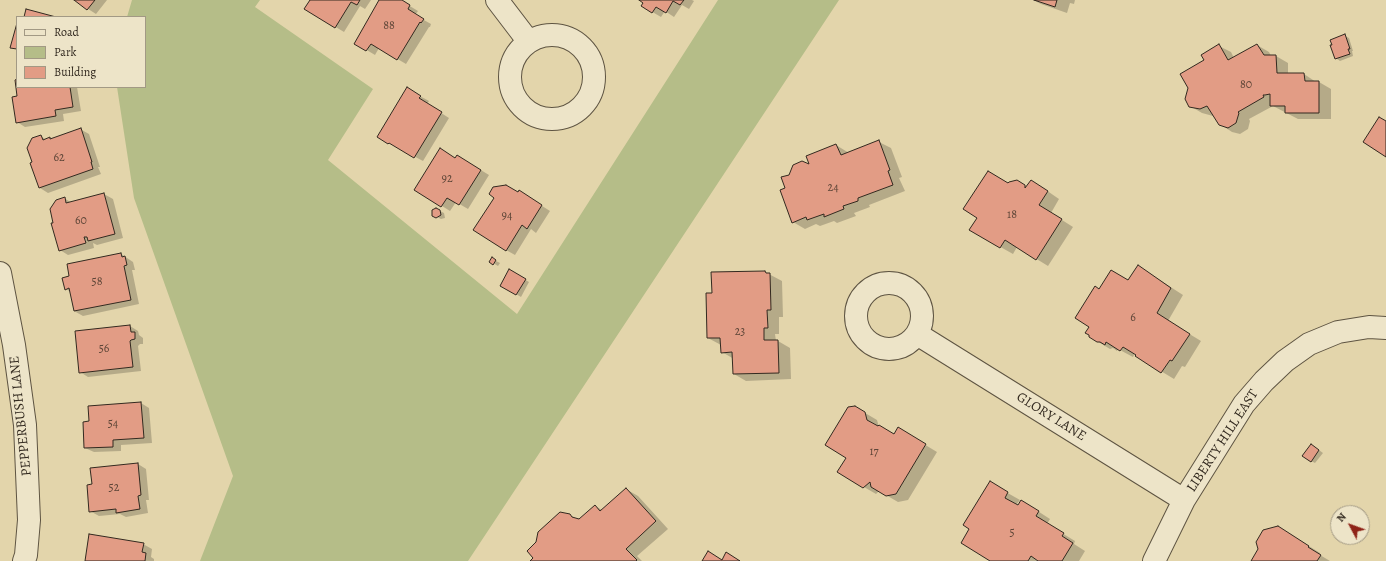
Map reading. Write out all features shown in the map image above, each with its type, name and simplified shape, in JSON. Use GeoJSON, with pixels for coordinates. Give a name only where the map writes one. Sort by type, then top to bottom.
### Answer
{"type":"FeatureCollection","features":[{"type":"Feature","properties":{"kind":"street"},"geometry":{"type":"LineString","coordinates":[[497,0],[529,42]]}},
{"type":"Feature","properties":{"kind":"street","name":"PEPPERBUSH LANE"},"geometry":{"type":"LineString","coordinates":[[0,272],[6,299],[7,345],[24,425],[28,476],[29,520],[26,555],[24,561]]}},
{"type":"Feature","properties":{"kind":"street","name":"LIBERTY HILL EAST"},"geometry":{"type":"LineString","coordinates":[[1154,561],[1184,500],[1244,404],[1264,381],[1285,361],[1309,344],[1338,332],[1369,327],[1386,328]]}},
{"type":"Feature","properties":{"kind":"street","name":"GLORY LANE"},"geometry":{"type":"LineString","coordinates":[[917,334],[1184,500]]}},
{"type":"Feature","properties":{"kind":"green space"},"geometry":{"type":"Polygon","coordinates":[[[132,0],[260,0],[255,7],[373,89],[328,160],[517,314],[718,0],[839,0],[468,561],[200,561],[233,476],[134,198],[117,88],[146,88],[146,16],[127,16],[132,0]]]}},
{"type":"Feature","properties":{"kind":"building"},"geometry":{"type":"Polygon","coordinates":[[[74,0],[95,0],[87,10],[74,0]]]}},
{"type":"Feature","properties":{"kind":"building"},"geometry":{"type":"Polygon","coordinates":[[[310,0],[360,0],[357,5],[351,2],[335,28],[304,9],[310,0]]]}},
{"type":"Feature","properties":{"kind":"building"},"geometry":{"type":"Polygon","coordinates":[[[379,0],[402,0],[410,5],[408,9],[424,19],[421,23],[420,22],[397,60],[371,44],[366,51],[354,44],[379,0]]]}},
{"type":"Feature","properties":{"kind":"building"},"geometry":{"type":"Polygon","coordinates":[[[639,0],[684,0],[680,5],[673,1],[666,13],[656,7],[652,13],[641,6],[643,3],[639,0]]]}},
{"type":"Feature","properties":{"kind":"building"},"geometry":{"type":"Polygon","coordinates":[[[1034,0],[1057,0],[1055,7],[1034,0]]]}},
{"type":"Feature","properties":{"kind":"building"},"geometry":{"type":"Polygon","coordinates":[[[26,9],[52,16],[24,16],[26,9]]]}},
{"type":"Feature","properties":{"kind":"building"},"geometry":{"type":"Polygon","coordinates":[[[16,27],[16,49],[10,48],[16,27]]]}},
{"type":"Feature","properties":{"kind":"building"},"geometry":{"type":"Polygon","coordinates":[[[1345,34],[1350,49],[1348,49],[1350,54],[1335,59],[1330,45],[1332,45],[1330,40],[1345,34]]]}},
{"type":"Feature","properties":{"kind":"building"},"geometry":{"type":"Polygon","coordinates":[[[1219,44],[1228,60],[1257,44],[1264,55],[1276,55],[1277,73],[1304,73],[1305,81],[1319,81],[1319,113],[1285,113],[1285,106],[1270,106],[1270,94],[1263,95],[1264,97],[1238,112],[1236,123],[1228,128],[1219,125],[1207,106],[1200,109],[1189,107],[1185,99],[1188,88],[1180,74],[1204,60],[1201,55],[1219,44]]]}},
{"type":"Feature","properties":{"kind":"building"},"geometry":{"type":"Polygon","coordinates":[[[407,87],[421,96],[419,98],[442,112],[414,158],[377,137],[407,87]]]}},
{"type":"Feature","properties":{"kind":"building"},"geometry":{"type":"Polygon","coordinates":[[[16,88],[70,88],[73,107],[55,110],[56,116],[16,123],[12,97],[17,96],[16,88]]]}},
{"type":"Feature","properties":{"kind":"building"},"geometry":{"type":"Polygon","coordinates":[[[1379,117],[1386,121],[1386,157],[1363,142],[1379,117]]]}},
{"type":"Feature","properties":{"kind":"building"},"geometry":{"type":"Polygon","coordinates":[[[81,128],[93,169],[39,188],[30,163],[32,162],[27,148],[32,138],[41,135],[43,140],[50,137],[50,139],[81,128]]]}},
{"type":"Feature","properties":{"kind":"building"},"geometry":{"type":"Polygon","coordinates":[[[879,140],[890,170],[888,171],[893,185],[858,198],[858,201],[843,206],[844,209],[824,217],[824,214],[807,220],[806,217],[792,223],[780,190],[785,188],[781,177],[789,175],[793,165],[802,161],[809,164],[806,156],[836,144],[841,155],[879,140]]]}},
{"type":"Feature","properties":{"kind":"building"},"geometry":{"type":"Polygon","coordinates":[[[440,148],[455,158],[457,155],[481,170],[459,205],[447,198],[441,207],[414,190],[440,148]]]}},
{"type":"Feature","properties":{"kind":"building"},"geometry":{"type":"Polygon","coordinates":[[[988,171],[1008,183],[1017,180],[1025,185],[1025,188],[1031,180],[1048,191],[1039,205],[1062,219],[1036,260],[1005,240],[1000,248],[969,230],[977,218],[963,209],[988,171]]]}},
{"type":"Feature","properties":{"kind":"building"},"geometry":{"type":"Polygon","coordinates":[[[506,185],[518,192],[519,190],[542,205],[527,229],[522,225],[506,251],[473,230],[494,198],[489,194],[493,187],[506,185]]]}},
{"type":"Feature","properties":{"kind":"building"},"geometry":{"type":"Polygon","coordinates":[[[104,193],[115,234],[88,241],[87,237],[84,237],[86,243],[59,251],[51,223],[53,223],[50,209],[56,200],[65,197],[66,203],[104,193]]]}},
{"type":"Feature","properties":{"kind":"building"},"geometry":{"type":"Polygon","coordinates":[[[436,208],[440,210],[441,215],[436,218],[432,216],[432,210],[436,208]]]}},
{"type":"Feature","properties":{"kind":"building"},"geometry":{"type":"Polygon","coordinates":[[[121,253],[122,257],[125,256],[127,265],[124,266],[131,300],[74,311],[69,288],[65,290],[62,278],[69,276],[67,264],[121,253]]]}},
{"type":"Feature","properties":{"kind":"building"},"geometry":{"type":"Polygon","coordinates":[[[492,257],[496,260],[493,265],[489,262],[492,257]]]}},
{"type":"Feature","properties":{"kind":"building"},"geometry":{"type":"Polygon","coordinates":[[[1138,265],[1171,288],[1157,313],[1190,334],[1172,361],[1170,360],[1161,373],[1123,347],[1120,351],[1106,342],[1105,345],[1089,337],[1089,335],[1085,333],[1089,327],[1075,318],[1095,286],[1099,289],[1111,270],[1128,280],[1138,265]]]}},
{"type":"Feature","properties":{"kind":"building"},"geometry":{"type":"Polygon","coordinates":[[[509,269],[526,279],[516,295],[500,286],[509,269]]]}},
{"type":"Feature","properties":{"kind":"building"},"geometry":{"type":"Polygon","coordinates":[[[765,271],[766,273],[770,273],[771,310],[767,310],[768,328],[764,328],[764,340],[778,340],[779,373],[733,374],[732,352],[721,353],[720,338],[707,338],[706,293],[712,293],[711,272],[765,271]]]}},
{"type":"Feature","properties":{"kind":"building"},"geometry":{"type":"Polygon","coordinates":[[[130,325],[131,332],[135,332],[135,339],[130,341],[133,367],[79,373],[75,331],[130,325]]]}},
{"type":"Feature","properties":{"kind":"building"},"geometry":{"type":"Polygon","coordinates":[[[141,402],[144,438],[113,440],[113,447],[84,448],[83,422],[89,421],[88,406],[141,402]]]}},
{"type":"Feature","properties":{"kind":"building"},"geometry":{"type":"Polygon","coordinates":[[[855,406],[865,412],[867,420],[878,426],[879,425],[894,434],[898,427],[926,444],[896,494],[886,496],[871,487],[870,482],[863,488],[837,472],[846,458],[825,445],[848,407],[855,406]]]}},
{"type":"Feature","properties":{"kind":"building"},"geometry":{"type":"Polygon","coordinates":[[[1311,444],[1319,450],[1311,462],[1302,456],[1311,444]]]}},
{"type":"Feature","properties":{"kind":"building"},"geometry":{"type":"Polygon","coordinates":[[[138,463],[141,495],[138,496],[140,509],[116,513],[116,509],[89,512],[87,485],[92,484],[90,468],[138,463]]]}},
{"type":"Feature","properties":{"kind":"building"},"geometry":{"type":"Polygon","coordinates":[[[990,481],[1008,492],[1005,498],[1018,505],[1021,500],[1039,511],[1036,516],[1064,533],[1062,536],[1073,543],[1062,561],[1038,561],[1031,556],[1028,561],[990,561],[961,543],[969,529],[963,525],[990,481]]]}},
{"type":"Feature","properties":{"kind":"building"},"geometry":{"type":"Polygon","coordinates":[[[626,488],[656,521],[626,549],[637,560],[636,561],[530,561],[533,558],[527,551],[536,542],[538,532],[560,512],[570,514],[572,517],[579,519],[595,505],[600,511],[626,488]]]}},
{"type":"Feature","properties":{"kind":"building"},"geometry":{"type":"Polygon","coordinates":[[[1278,526],[1321,555],[1317,561],[1251,561],[1258,549],[1256,542],[1263,530],[1278,526]]]}},
{"type":"Feature","properties":{"kind":"building"},"geometry":{"type":"Polygon","coordinates":[[[89,534],[144,543],[142,552],[146,553],[145,561],[85,561],[89,534]]]}},
{"type":"Feature","properties":{"kind":"building"},"geometry":{"type":"Polygon","coordinates":[[[708,551],[722,560],[726,552],[740,561],[702,561],[708,551]]]}}]}
